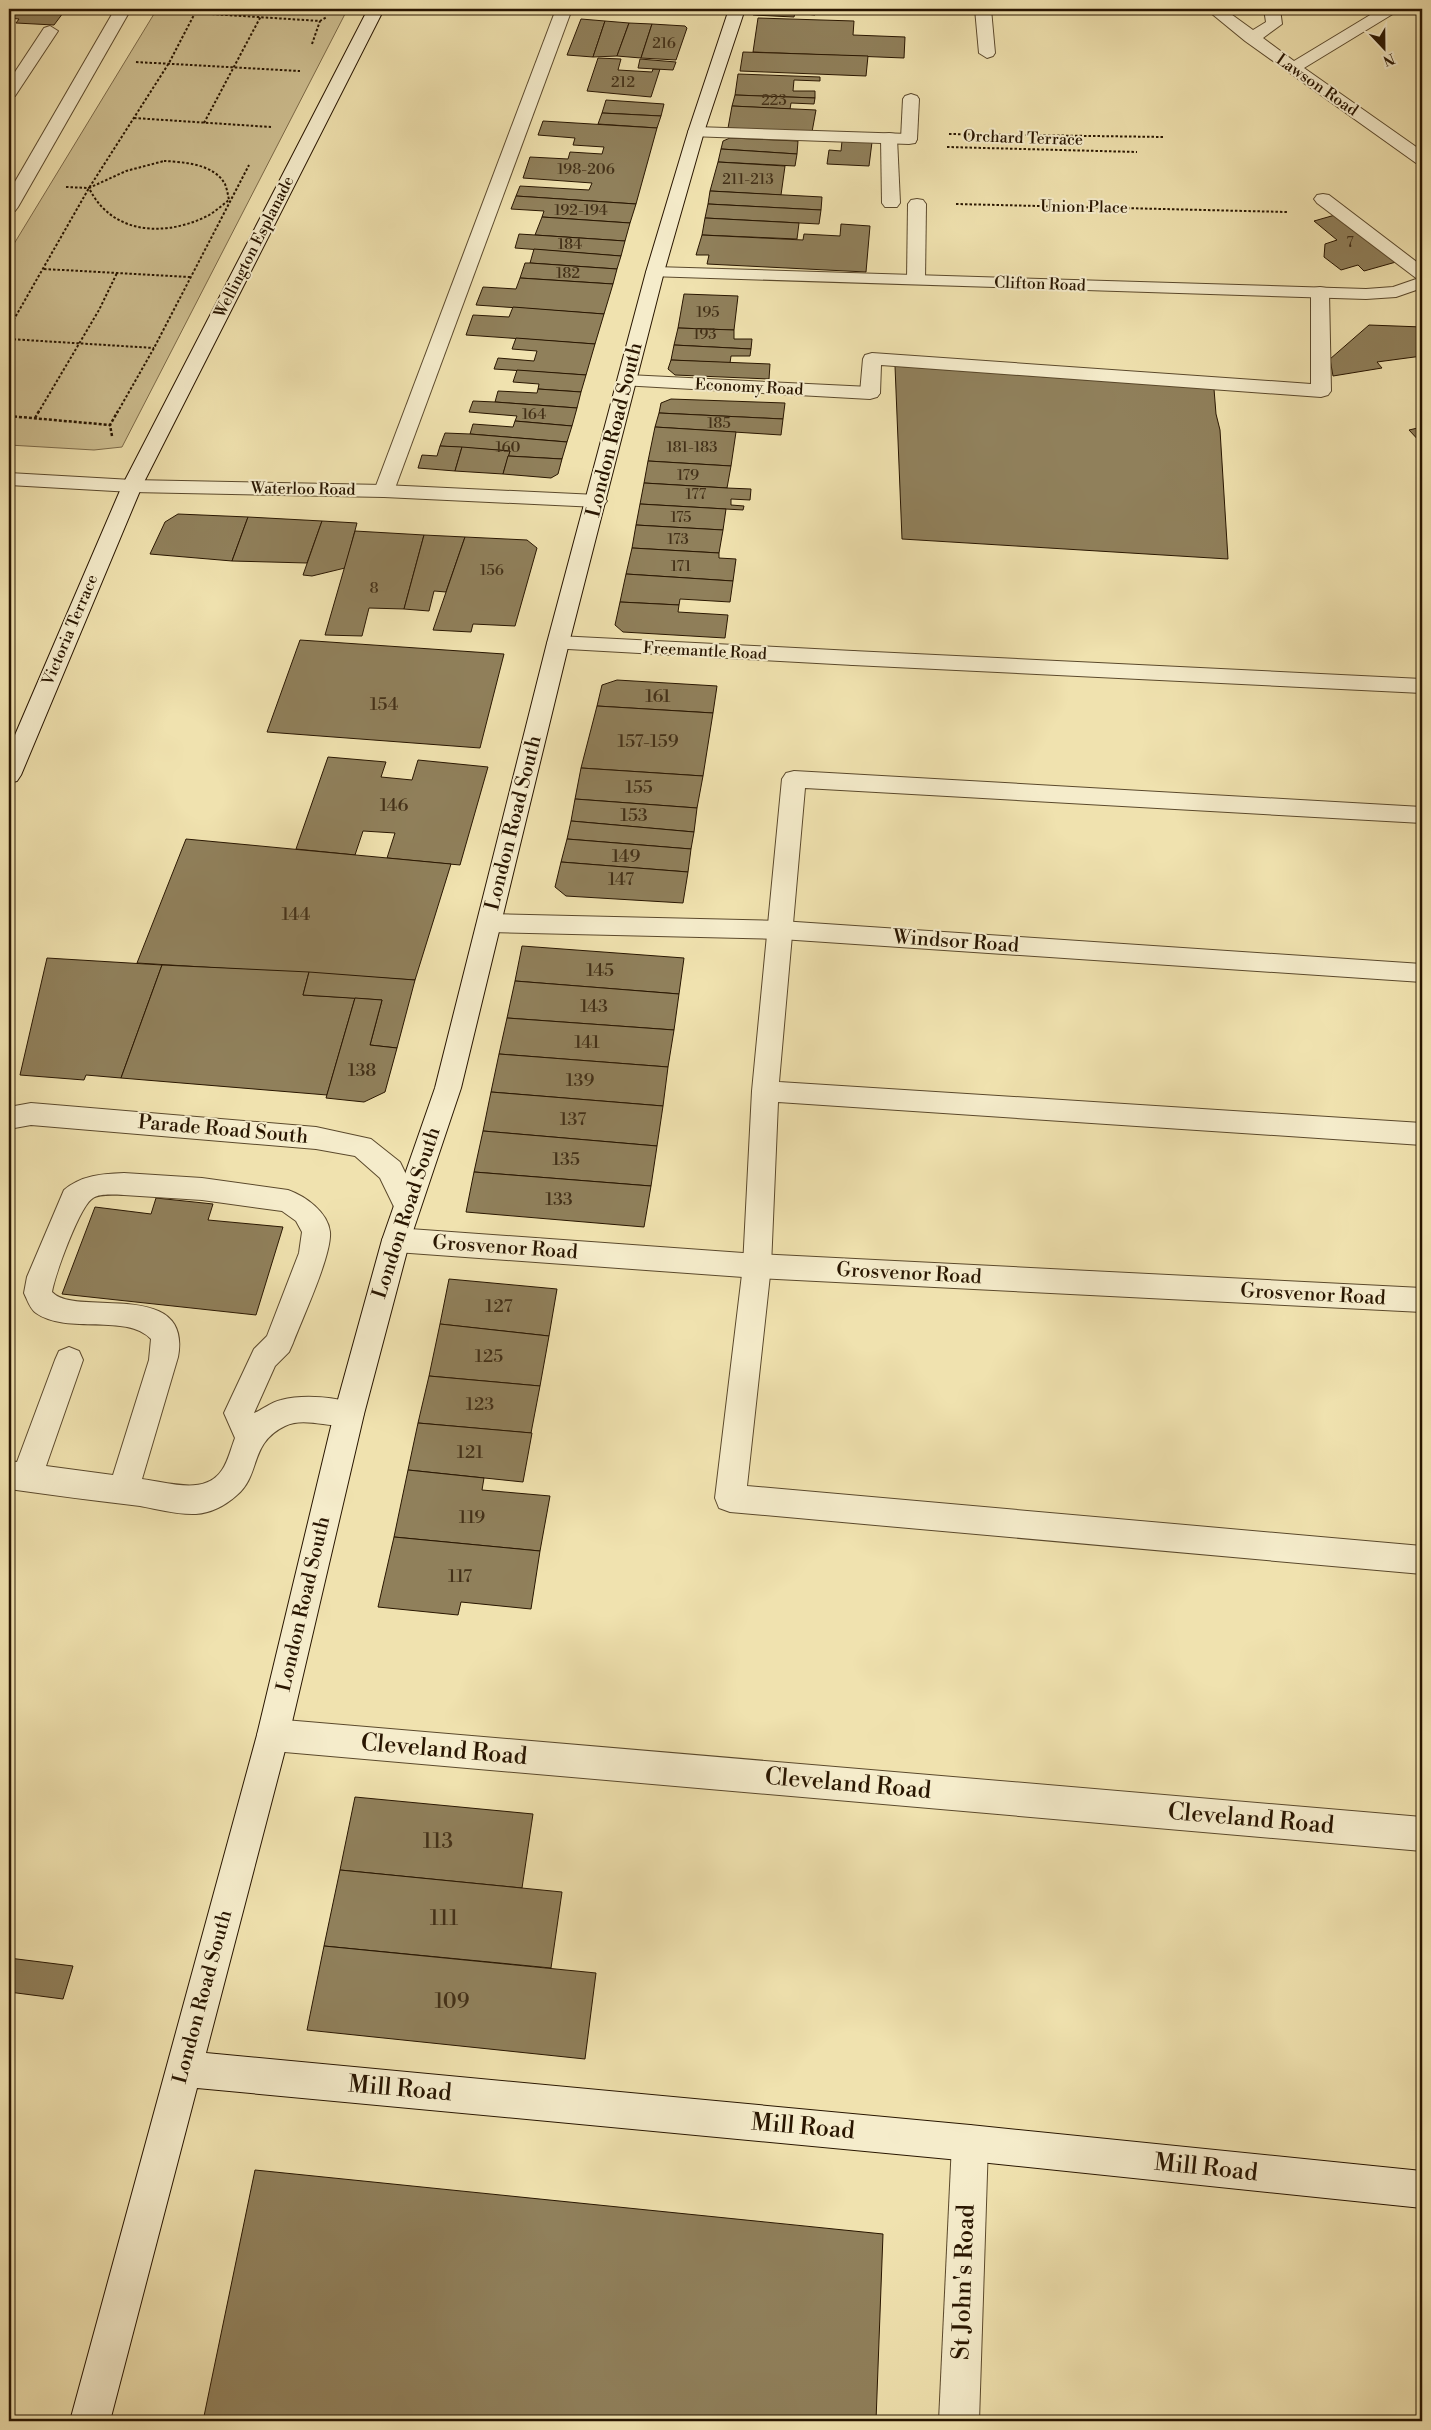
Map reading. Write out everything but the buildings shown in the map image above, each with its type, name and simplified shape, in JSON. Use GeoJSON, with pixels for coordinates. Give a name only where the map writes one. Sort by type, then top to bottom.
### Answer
{"type":"FeatureCollection","features":[{"type":"Feature","properties":{"kind":"street"},"geometry":{"type":"LineString","coordinates":[[9,207],[123,9]]}},
{"type":"Feature","properties":{"kind":"street","name":"Wellington Esplanade"},"geometry":{"type":"LineString","coordinates":[[132,486],[376,9]]}},
{"type":"Feature","properties":{"kind":"street"},"geometry":{"type":"LineString","coordinates":[[384,491],[564,9]]}},
{"type":"Feature","properties":{"kind":"street","name":"London Road South"},"geometry":{"type":"LineString","coordinates":[[90,2421],[273,1735],[349,1414],[396,1240],[448,1088],[558,643],[597,500],[655,272],[696,132],[737,9]]}},
{"type":"Feature","properties":{"kind":"street"},"geometry":{"type":"LineString","coordinates":[[983,9],[987,54]]}},
{"type":"Feature","properties":{"kind":"street","name":"Lawson Road"},"geometry":{"type":"LineString","coordinates":[[1214,9],[1251,38],[1422,158]]}},
{"type":"Feature","properties":{"kind":"street"},"geometry":{"type":"LineString","coordinates":[[1251,38],[1274,24],[1272,9]]}},
{"type":"Feature","properties":{"kind":"street"},"geometry":{"type":"LineString","coordinates":[[1293,68],[1391,9]]}},
{"type":"Feature","properties":{"kind":"street"},"geometry":{"type":"LineString","coordinates":[[9,93],[50,31]]}},
{"type":"Feature","properties":{"kind":"street"},"geometry":{"type":"LineString","coordinates":[[696,132],[909,139],[911,99]]}},
{"type":"Feature","properties":{"kind":"street"},"geometry":{"type":"LineString","coordinates":[[889,138],[891,203]]}},
{"type":"Feature","properties":{"kind":"street"},"geometry":{"type":"LineString","coordinates":[[1323,198],[1343,213],[1422,282]]}},
{"type":"Feature","properties":{"kind":"street"},"geometry":{"type":"LineString","coordinates":[[916,280],[917,204]]}},
{"type":"Feature","properties":{"kind":"street","name":"Clifton Road"},"geometry":{"type":"LineString","coordinates":[[655,272],[1366,294],[1396,292],[1422,282]]}},
{"type":"Feature","properties":{"kind":"street","name":"Economy Road"},"geometry":{"type":"LineString","coordinates":[[628,381],[870,393],[872,360],[1217,382],[1321,391],[1320,292]]}},
{"type":"Feature","properties":{"kind":"street","name":"Waterloo Road"},"geometry":{"type":"LineString","coordinates":[[9,480],[132,486],[384,491],[597,500]]}},
{"type":"Feature","properties":{"kind":"street","name":"Victoria Terrace"},"geometry":{"type":"LineString","coordinates":[[9,775],[132,486]]}},
{"type":"Feature","properties":{"kind":"street","name":"Freemantle Road"},"geometry":{"type":"LineString","coordinates":[[558,643],[1422,686]]}},
{"type":"Feature","properties":{"kind":"street"},"geometry":{"type":"LineString","coordinates":[[1422,816],[794,780],[782,930],[765,1091],[756,1266],[730,1498],[1422,1560]]}},
{"type":"Feature","properties":{"kind":"street","name":"Windsor Road"},"geometry":{"type":"LineString","coordinates":[[489,923],[782,930],[1422,973]]}},
{"type":"Feature","properties":{"kind":"street"},"geometry":{"type":"LineString","coordinates":[[765,1091],[1422,1134]]}},
{"type":"Feature","properties":{"kind":"street","name":"Parade Road South"},"geometry":{"type":"LineString","coordinates":[[9,1118],[32,1114],[316,1138],[362,1148],[390,1170],[407,1205]]}},
{"type":"Feature","properties":{"kind":"street"},"geometry":{"type":"LineString","coordinates":[[123,1492],[166,1345],[163,1333],[154,1322],[136,1317],[60,1310],[45,1305],[38,1293],[41,1277],[74,1198],[83,1190],[97,1185],[124,1184],[202,1189],[288,1201],[306,1212],[316,1231],[313,1253],[279,1343],[264,1358],[239,1413],[243,1426],[251,1435]]}},
{"type":"Feature","properties":{"kind":"street","name":"Grosvenor Road"},"geometry":{"type":"LineString","coordinates":[[396,1240],[756,1266],[1422,1300]]}},
{"type":"Feature","properties":{"kind":"street"},"geometry":{"type":"LineString","coordinates":[[69,1360],[18,1476],[123,1492],[196,1500],[215,1495],[233,1480],[251,1435],[260,1425],[281,1413],[300,1410],[349,1414]]}},
{"type":"Feature","properties":{"kind":"street","name":"Cleveland Road"},"geometry":{"type":"LineString","coordinates":[[273,1735],[1422,1834]]}},
{"type":"Feature","properties":{"kind":"street","name":"Mill Road"},"geometry":{"type":"LineString","coordinates":[[183,2069],[970,2143],[1422,2190]]}},
{"type":"Feature","properties":{"kind":"street","name":"St John's Road"},"geometry":{"type":"LineString","coordinates":[[959,2421],[970,2143]]}},
{"type":"Feature","properties":{"kind":"path"},"geometry":{"type":"LineString","coordinates":[[190,9],[195,13],[320,21],[310,48]]}},
{"type":"Feature","properties":{"kind":"path"},"geometry":{"type":"LineString","coordinates":[[9,328],[89,188],[169,63],[195,13]]}},
{"type":"Feature","properties":{"kind":"path"},"geometry":{"type":"LineString","coordinates":[[204,123],[261,16]]}},
{"type":"Feature","properties":{"kind":"path"},"geometry":{"type":"LineString","coordinates":[[93,61],[169,63],[300,71]]}},
{"type":"Feature","properties":{"kind":"path"},"geometry":{"type":"LineString","coordinates":[[296,79],[303,64]]}},
{"type":"Feature","properties":{"kind":"path"},"geometry":{"type":"LineString","coordinates":[[134,118],[271,127],[275,119]]}},
{"type":"Feature","properties":{"kind":"path"},"geometry":{"type":"LineString","coordinates":[[947,134],[1163,137]]}},
{"type":"Feature","properties":{"kind":"path","name":"Orchard Terrace"},"geometry":{"type":"LineString","coordinates":[[909,139],[924,146],[1137,152]]}},
{"type":"Feature","properties":{"kind":"path"},"geometry":{"type":"LineString","coordinates":[[9,416],[110,425],[154,348],[229,200],[252,160]]}},
{"type":"Feature","properties":{"kind":"path"},"geometry":{"type":"LineString","coordinates":[[89,188],[126,171],[164,161],[191,162],[211,171],[225,184],[229,200]]}},
{"type":"Feature","properties":{"kind":"path"},"geometry":{"type":"LineString","coordinates":[[89,188],[100,208],[117,220],[136,228],[164,228],[201,219],[229,200]]}},
{"type":"Feature","properties":{"kind":"path","name":"Union Place"},"geometry":{"type":"LineString","coordinates":[[917,204],[1343,213]]}},
{"type":"Feature","properties":{"kind":"path"},"geometry":{"type":"LineString","coordinates":[[44,269],[190,277]]}},
{"type":"Feature","properties":{"kind":"path"},"geometry":{"type":"LineString","coordinates":[[35,418],[80,344],[117,273]]}},
{"type":"Feature","properties":{"kind":"path"},"geometry":{"type":"LineString","coordinates":[[9,339],[154,348]]}},
{"type":"Feature","properties":{"kind":"shaded area"},"geometry":{"type":"Polygon","coordinates":[[[157,9],[345,9],[345,14],[122,447],[94,450],[9,445],[9,252],[157,9]]]}}]}
